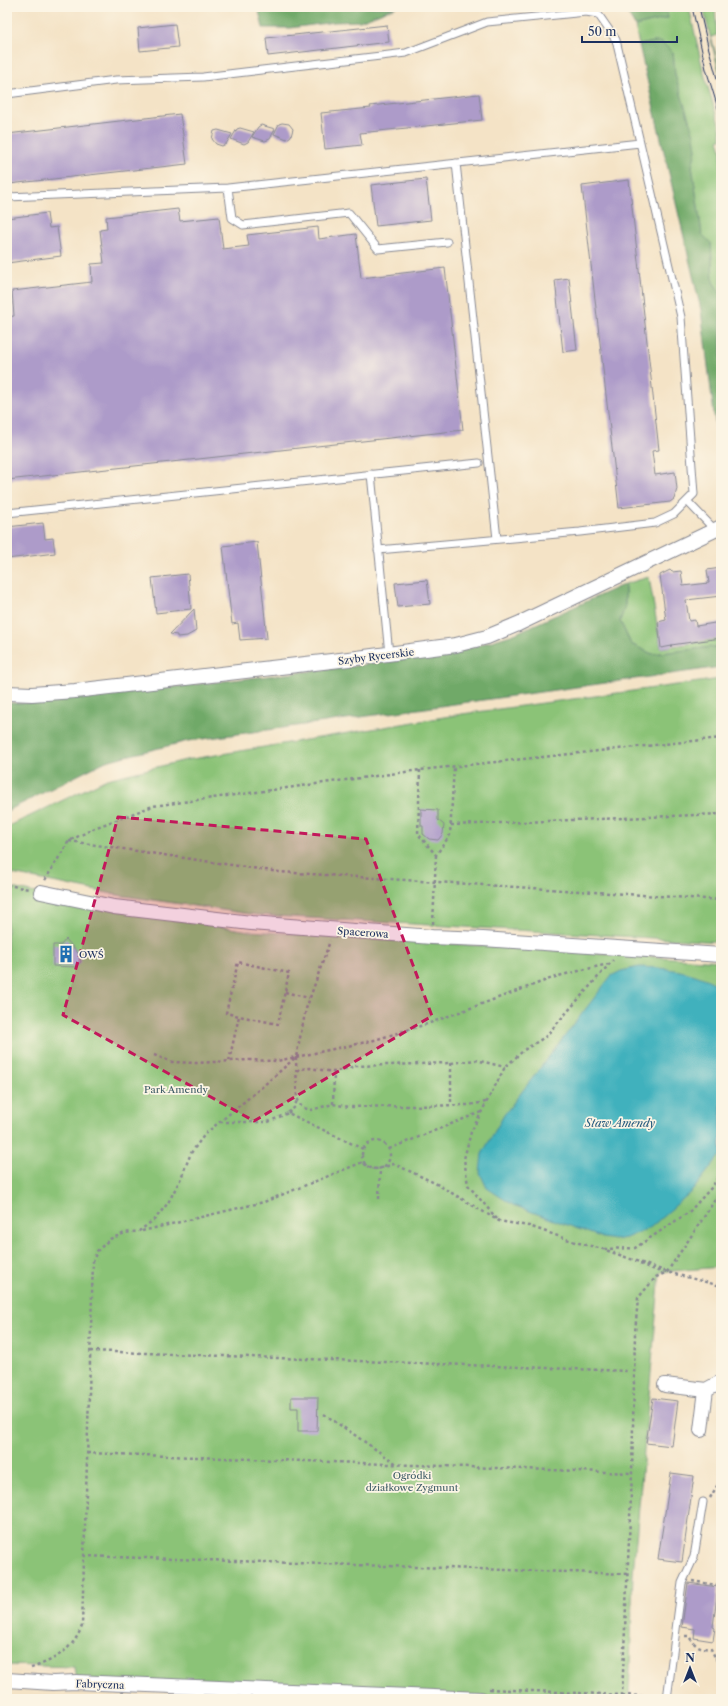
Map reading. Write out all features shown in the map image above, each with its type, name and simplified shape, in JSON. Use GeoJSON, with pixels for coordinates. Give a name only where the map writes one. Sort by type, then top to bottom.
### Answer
{"type":"FeatureCollection","features":[{"type":"Feature","properties":{"kind":"street","name":"Szyby Rycerskie"},"geometry":{"type":"LineString","coordinates":[[7,693],[74,691],[456,645],[487,637],[518,624],[718,528]]}},
{"type":"Feature","properties":{"kind":"street","name":"Spacerowa"},"geometry":{"type":"LineString","coordinates":[[41,892],[122,908],[251,923],[432,937],[721,955]]}},
{"type":"Feature","properties":{"kind":"street"},"geometry":{"type":"LineString","coordinates":[[665,1385],[706,1390],[721,1383]]}},
{"type":"Feature","properties":{"kind":"street"},"geometry":{"type":"LineString","coordinates":[[701,1430],[706,1390]]}},
{"type":"Feature","properties":{"kind":"street","name":"Fabryczna"},"geometry":{"type":"LineString","coordinates":[[7,1680],[294,1695],[484,1694]]}},
{"type":"Feature","properties":{"kind":"lane"},"geometry":{"type":"LineString","coordinates":[[7,94],[116,80],[203,77],[406,53],[487,22],[586,12],[598,14],[616,40],[681,317],[694,494],[674,514],[655,523],[378,550]]}},
{"type":"Feature","properties":{"kind":"lane"},"geometry":{"type":"LineString","coordinates":[[7,197],[228,188],[640,143]]}},
{"type":"Feature","properties":{"kind":"lane"},"geometry":{"type":"LineString","coordinates":[[456,163],[497,539]]}},
{"type":"Feature","properties":{"kind":"lane"},"geometry":{"type":"LineString","coordinates":[[228,188],[232,218],[243,225],[349,213],[378,249],[447,242]]}},
{"type":"Feature","properties":{"kind":"lane"},"geometry":{"type":"LineString","coordinates":[[7,513],[479,463]]}},
{"type":"Feature","properties":{"kind":"lane"},"geometry":{"type":"LineString","coordinates":[[371,474],[389,654]]}},
{"type":"Feature","properties":{"kind":"lane"},"geometry":{"type":"LineString","coordinates":[[687,501],[718,528]]}},
{"type":"Feature","properties":{"kind":"lane"},"geometry":{"type":"LineString","coordinates":[[667,1699],[682,1583],[694,1556],[703,1502]]}},
{"type":"Feature","properties":{"kind":"path"},"geometry":{"type":"LineString","coordinates":[[7,884],[41,892],[45,881],[69,841],[97,827],[153,806],[420,770],[721,738]]}},
{"type":"Feature","properties":{"kind":"path"},"geometry":{"type":"LineString","coordinates":[[432,937],[436,881],[436,855],[450,835],[454,767]]}},
{"type":"Feature","properties":{"kind":"path"},"geometry":{"type":"LineString","coordinates":[[420,770],[418,834],[436,855]]}},
{"type":"Feature","properties":{"kind":"path"},"geometry":{"type":"LineString","coordinates":[[451,825],[721,814]]}},
{"type":"Feature","properties":{"kind":"path"},"geometry":{"type":"LineString","coordinates":[[69,841],[279,872],[721,900]]}},
{"type":"Feature","properties":{"kind":"path"},"geometry":{"type":"LineString","coordinates":[[219,1122],[268,1122],[288,1113],[295,1107],[297,1098],[296,1057],[306,1009],[335,930]]}},
{"type":"Feature","properties":{"kind":"path"},"geometry":{"type":"LineString","coordinates":[[498,1221],[468,1185],[464,1159],[471,1132],[505,1067],[524,1050],[545,1037],[608,964],[624,948]]}},
{"type":"Feature","properties":{"kind":"path"},"geometry":{"type":"LineString","coordinates":[[238,962],[289,973],[278,1024],[238,1016],[226,1013],[238,962]]}},
{"type":"Feature","properties":{"kind":"path"},"geometry":{"type":"LineString","coordinates":[[154,1055],[172,1062],[196,1063],[277,1061],[371,1041],[427,1024],[558,976],[608,964]]}},
{"type":"Feature","properties":{"kind":"path"},"geometry":{"type":"LineString","coordinates":[[285,992],[309,998]]}},
{"type":"Feature","properties":{"kind":"path"},"geometry":{"type":"LineString","coordinates":[[229,1061],[238,1016]]}},
{"type":"Feature","properties":{"kind":"path"},"geometry":{"type":"LineString","coordinates":[[139,1231],[155,1219],[168,1203],[181,1178],[191,1153],[205,1134],[296,1057]]}},
{"type":"Feature","properties":{"kind":"path"},"geometry":{"type":"LineString","coordinates":[[296,1071],[310,1068],[334,1072],[356,1066],[450,1063],[476,1060],[505,1067]]}},
{"type":"Feature","properties":{"kind":"path"},"geometry":{"type":"LineString","coordinates":[[450,1063],[451,1105]]}},
{"type":"Feature","properties":{"kind":"path"},"geometry":{"type":"LineString","coordinates":[[333,1104],[334,1072]]}},
{"type":"Feature","properties":{"kind":"path"},"geometry":{"type":"LineString","coordinates":[[297,1098],[300,1106],[311,1110],[333,1104],[348,1107],[469,1105],[486,1102]]}},
{"type":"Feature","properties":{"kind":"path"},"geometry":{"type":"LineString","coordinates":[[389,1149],[481,1112]]}},
{"type":"Feature","properties":{"kind":"path"},"geometry":{"type":"LineString","coordinates":[[288,1113],[363,1148]]}},
{"type":"Feature","properties":{"kind":"path"},"geometry":{"type":"LineString","coordinates":[[385,1167],[390,1159],[389,1149],[383,1142],[374,1141],[366,1145],[363,1148],[363,1162],[371,1169],[380,1169],[394,1164],[436,1183],[498,1221],[529,1226],[575,1242],[603,1249],[667,1272],[721,1286]]}},
{"type":"Feature","properties":{"kind":"path"},"geometry":{"type":"LineString","coordinates":[[43,1669],[27,1669],[46,1663],[61,1654],[78,1638],[82,1626],[93,1261],[97,1251],[110,1239],[125,1233],[264,1202],[363,1162]]}},
{"type":"Feature","properties":{"kind":"path"},"geometry":{"type":"LineString","coordinates":[[379,1199],[380,1169]]}},
{"type":"Feature","properties":{"kind":"path"},"geometry":{"type":"LineString","coordinates":[[603,1249],[635,1248],[689,1212],[712,1187],[721,1172]]}},
{"type":"Feature","properties":{"kind":"path"},"geometry":{"type":"LineString","coordinates":[[484,1694],[622,1695],[632,1473],[635,1333],[638,1298],[656,1277],[667,1272],[721,1190]]}},
{"type":"Feature","properties":{"kind":"path"},"geometry":{"type":"LineString","coordinates":[[603,1249],[660,1272]]}},
{"type":"Feature","properties":{"kind":"path"},"geometry":{"type":"LineString","coordinates":[[90,1351],[628,1371]]}},
{"type":"Feature","properties":{"kind":"path"},"geometry":{"type":"LineString","coordinates":[[324,1414],[397,1465]]}},
{"type":"Feature","properties":{"kind":"path"},"geometry":{"type":"LineString","coordinates":[[87,1453],[632,1473]]}},
{"type":"Feature","properties":{"kind":"path"},"geometry":{"type":"LineString","coordinates":[[703,1502],[708,1500],[721,1479]]}},
{"type":"Feature","properties":{"kind":"path"},"geometry":{"type":"LineString","coordinates":[[84,1556],[628,1574]]}},
{"type":"Feature","properties":{"kind":"path"},"geometry":{"type":"LineString","coordinates":[[685,1580],[721,1586]]}},
{"type":"Feature","properties":{"kind":"path"},"geometry":{"type":"LineString","coordinates":[[716,1660],[721,1632]]}},
{"type":"Feature","properties":{"kind":"path"},"geometry":{"type":"LineString","coordinates":[[683,1636],[689,1636],[692,1642],[699,1648],[711,1649],[721,1669]]}},
{"type":"Feature","properties":{"kind":"highlighted area"},"geometry":{"type":"Polygon","coordinates":[[[118,817],[366,839],[432,1016],[254,1121],[63,1015],[118,817]]]}},
{"type":"Feature","properties":{"kind":"green space"},"geometry":{"type":"Polygon","coordinates":[[[258,7],[396,7],[360,21],[335,22],[290,28],[263,28],[258,7]]]}},
{"type":"Feature","properties":{"kind":"green space"},"geometry":{"type":"Polygon","coordinates":[[[624,7],[665,7],[668,18],[635,26],[624,7]]]}},
{"type":"Feature","properties":{"kind":"green space"},"geometry":{"type":"Polygon","coordinates":[[[665,7],[689,7],[703,70],[721,131],[721,139],[718,140],[721,149],[721,294],[713,282],[711,243],[702,234],[692,166],[696,150],[675,75],[673,52],[654,42],[639,45],[635,26],[668,18],[665,7]]]}},
{"type":"Feature","properties":{"kind":"green space"},"geometry":{"type":"Polygon","coordinates":[[[703,7],[715,7],[717,35],[711,37],[721,72],[721,80],[703,7]]]}},
{"type":"Feature","properties":{"kind":"green space"},"geometry":{"type":"Polygon","coordinates":[[[661,42],[673,52],[675,75],[694,135],[696,150],[692,166],[702,234],[711,243],[713,282],[721,294],[721,471],[701,310],[639,45],[661,42]]]}},
{"type":"Feature","properties":{"kind":"green space"},"geometry":{"type":"Polygon","coordinates":[[[649,577],[661,648],[721,639],[721,646],[652,654],[631,644],[620,621],[625,606],[625,584],[649,577]]]}},
{"type":"Feature","properties":{"kind":"green space"},"geometry":{"type":"Polygon","coordinates":[[[625,584],[625,606],[620,621],[631,644],[652,654],[721,646],[721,667],[188,741],[106,761],[7,811],[7,703],[33,703],[355,666],[459,651],[514,634],[625,584]]]}},
{"type":"Feature","properties":{"kind":"green space"},"geometry":{"type":"Polygon","coordinates":[[[721,679],[721,942],[257,915],[118,895],[7,873],[7,827],[107,779],[186,760],[462,714],[721,679]]]}},
{"type":"Feature","properties":{"kind":"green space"},"geometry":{"type":"Polygon","coordinates":[[[7,887],[112,909],[249,931],[721,961],[721,1267],[660,1272],[633,1574],[629,1699],[481,1699],[76,1682],[74,1667],[7,1665],[7,887]]]}},
{"type":"Feature","properties":{"kind":"water","name":"Staw Amendy"},"geometry":{"type":"Polygon","coordinates":[[[639,967],[682,971],[701,977],[721,987],[721,1154],[693,1190],[651,1227],[626,1238],[615,1240],[603,1238],[513,1205],[487,1188],[480,1173],[482,1154],[504,1115],[611,976],[621,971],[639,967]]]}},
{"type":"Feature","properties":{"kind":"building"},"geometry":{"type":"Polygon","coordinates":[[[175,24],[178,47],[140,51],[138,28],[175,24]]]}},
{"type":"Feature","properties":{"kind":"building"},"geometry":{"type":"Polygon","coordinates":[[[387,25],[389,42],[268,56],[266,38],[387,25]]]}},
{"type":"Feature","properties":{"kind":"building"},"geometry":{"type":"Polygon","coordinates":[[[479,94],[482,120],[360,133],[362,145],[325,149],[321,113],[479,94]]]}},
{"type":"Feature","properties":{"kind":"building"},"geometry":{"type":"Polygon","coordinates":[[[180,114],[187,164],[9,184],[7,170],[7,134],[180,114]]]}},
{"type":"Feature","properties":{"kind":"building"},"geometry":{"type":"Polygon","coordinates":[[[279,124],[289,124],[293,129],[291,136],[287,139],[274,134],[279,124]]]}},
{"type":"Feature","properties":{"kind":"building"},"geometry":{"type":"Polygon","coordinates":[[[261,125],[275,129],[270,139],[265,141],[252,137],[261,125]]]}},
{"type":"Feature","properties":{"kind":"building"},"geometry":{"type":"Polygon","coordinates":[[[240,128],[254,132],[248,142],[244,144],[231,139],[237,129],[240,128]]]}},
{"type":"Feature","properties":{"kind":"building"},"geometry":{"type":"Polygon","coordinates":[[[218,130],[232,134],[226,144],[222,146],[216,144],[212,139],[214,131],[218,130]]]}},
{"type":"Feature","properties":{"kind":"building"},"geometry":{"type":"Polygon","coordinates":[[[426,179],[431,220],[376,226],[371,185],[426,179]]]}},
{"type":"Feature","properties":{"kind":"building"},"geometry":{"type":"Polygon","coordinates":[[[629,180],[659,450],[652,451],[655,475],[675,472],[677,489],[674,499],[670,502],[619,508],[582,186],[629,180]]]}},
{"type":"Feature","properties":{"kind":"building"},"geometry":{"type":"Polygon","coordinates":[[[178,209],[180,221],[219,217],[223,249],[249,246],[247,235],[318,227],[319,239],[356,234],[361,278],[445,268],[463,430],[7,480],[7,317],[14,316],[12,291],[92,282],[91,264],[104,263],[100,230],[107,229],[106,217],[178,209]]]}},
{"type":"Feature","properties":{"kind":"building"},"geometry":{"type":"Polygon","coordinates":[[[47,213],[49,228],[57,227],[61,256],[7,263],[7,234],[9,234],[7,218],[47,213]]]}},
{"type":"Feature","properties":{"kind":"building"},"geometry":{"type":"Polygon","coordinates":[[[569,278],[577,350],[563,352],[555,280],[569,278]]]}},
{"type":"Feature","properties":{"kind":"building"},"geometry":{"type":"Polygon","coordinates":[[[43,523],[45,539],[53,538],[55,553],[7,559],[7,527],[43,523]]]}},
{"type":"Feature","properties":{"kind":"building"},"geometry":{"type":"Polygon","coordinates":[[[257,542],[267,638],[240,640],[238,623],[232,624],[223,546],[257,542]]]}},
{"type":"Feature","properties":{"kind":"building"},"geometry":{"type":"Polygon","coordinates":[[[721,568],[721,596],[686,600],[689,621],[695,620],[696,626],[721,622],[721,638],[671,645],[672,646],[661,648],[658,622],[666,620],[660,575],[670,570],[672,572],[681,571],[683,586],[709,583],[707,570],[721,568]]]}},
{"type":"Feature","properties":{"kind":"building"},"geometry":{"type":"Polygon","coordinates":[[[188,574],[191,609],[156,613],[152,578],[188,574]]]}},
{"type":"Feature","properties":{"kind":"building"},"geometry":{"type":"Polygon","coordinates":[[[427,580],[430,604],[398,607],[395,583],[427,580]]]}},
{"type":"Feature","properties":{"kind":"building"},"geometry":{"type":"Polygon","coordinates":[[[194,609],[196,631],[187,636],[177,637],[177,635],[170,634],[194,609]]]}},
{"type":"Feature","properties":{"kind":"building"},"geometry":{"type":"Polygon","coordinates":[[[421,809],[438,810],[438,820],[444,825],[443,834],[438,840],[429,839],[423,834],[423,826],[421,826],[421,809]]]}},
{"type":"Feature","properties":{"kind":"building","name":"OWŚ"},"geometry":{"type":"Polygon","coordinates":[[[66,939],[78,953],[81,962],[75,967],[53,966],[53,945],[61,945],[66,939]]]}},
{"type":"Feature","properties":{"kind":"building"},"geometry":{"type":"Polygon","coordinates":[[[291,1397],[318,1397],[317,1431],[298,1431],[298,1408],[291,1408],[291,1397]]]}},
{"type":"Feature","properties":{"kind":"building"},"geometry":{"type":"Polygon","coordinates":[[[653,1398],[678,1401],[672,1446],[646,1443],[653,1398]]]}},
{"type":"Feature","properties":{"kind":"building"},"geometry":{"type":"Polygon","coordinates":[[[671,1473],[694,1476],[682,1562],[658,1559],[671,1473]]]}},
{"type":"Feature","properties":{"kind":"building"},"geometry":{"type":"Polygon","coordinates":[[[688,1583],[718,1587],[713,1627],[715,1628],[713,1641],[694,1638],[695,1629],[682,1627],[688,1583]]]}},
{"type":"Feature","properties":{"kind":"tram line"},"geometry":{"type":"LineString","coordinates":[[692,7],[706,69],[721,118]]}},
{"type":"Feature","properties":{"kind":"tram line"},"geometry":{"type":"LineString","coordinates":[[699,7],[721,93]]}},
{"type":"Feature","properties":{"kind":"place","name":"OWŚ"},"geometry":{"type":"Point","coordinates":[66,954]}},
{"type":"Feature","properties":{"kind":"park label","name":"Park Amendy"},"geometry":{"type":"Point","coordinates":[176,1089]}},
{"type":"Feature","properties":{"kind":"park label","name":"Ogródki działkowe Zygmunt"},"geometry":{"type":"Point","coordinates":[412,1480]}}]}
